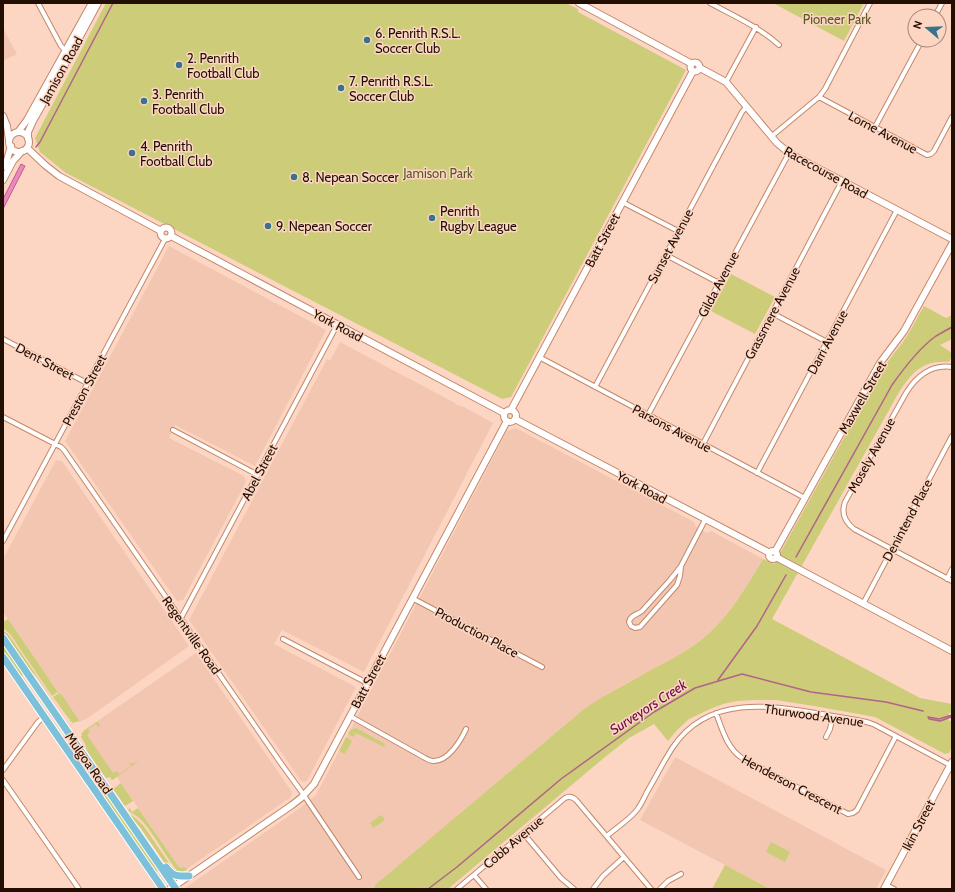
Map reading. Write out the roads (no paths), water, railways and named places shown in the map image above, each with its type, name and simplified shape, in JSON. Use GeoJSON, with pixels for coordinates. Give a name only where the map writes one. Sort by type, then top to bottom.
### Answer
{"type":"FeatureCollection","features":[{"type":"Feature","properties":{"kind":"main road","name":"Mulgoa Road"},"geometry":{"type":"LineString","coordinates":[[3,638],[173,888]]}},
{"type":"Feature","properties":{"kind":"main road","name":"Mulgoa Road"},"geometry":{"type":"LineString","coordinates":[[3,657],[163,889]]}},
{"type":"Feature","properties":{"kind":"main road"},"geometry":{"type":"LineString","coordinates":[[129,822],[140,830],[171,873],[176,876],[189,876]]}},
{"type":"Feature","properties":{"kind":"street"},"geometry":{"type":"LineString","coordinates":[[38,3],[61,46],[65,50]]}},
{"type":"Feature","properties":{"kind":"street","name":"Jamison Road"},"geometry":{"type":"LineString","coordinates":[[18,132],[27,120],[92,3]]}},
{"type":"Feature","properties":{"kind":"street","name":"Jamison Road"},"geometry":{"type":"LineString","coordinates":[[28,139],[28,132],[33,121],[98,3]]}},
{"type":"Feature","properties":{"kind":"street"},"geometry":{"type":"LineString","coordinates":[[579,3],[692,64],[697,62],[700,65],[700,68],[693,71],[691,68],[692,64]]}},
{"type":"Feature","properties":{"kind":"street"},"geometry":{"type":"LineString","coordinates":[[710,3],[756,27],[779,45]]}},
{"type":"Feature","properties":{"kind":"street"},"geometry":{"type":"LineString","coordinates":[[772,136],[819,97],[825,89],[870,3]]}},
{"type":"Feature","properties":{"kind":"street"},"geometry":{"type":"LineString","coordinates":[[726,82],[756,27]]}},
{"type":"Feature","properties":{"kind":"street"},"geometry":{"type":"LineString","coordinates":[[875,127],[918,48]]}},
{"type":"Feature","properties":{"kind":"street","name":"Racecourse Road"},"geometry":{"type":"LineString","coordinates":[[700,68],[726,82],[780,146],[789,153],[952,239]]}},
{"type":"Feature","properties":{"kind":"street","name":"Batt Street"},"geometry":{"type":"LineString","coordinates":[[511,410],[693,71]]}},
{"type":"Feature","properties":{"kind":"street","name":"Lorne Avenue"},"geometry":{"type":"LineString","coordinates":[[819,97],[928,155],[934,151],[952,117]]}},
{"type":"Feature","properties":{"kind":"street","name":"Sunset Avenue"},"geometry":{"type":"LineString","coordinates":[[595,387],[742,112],[747,106]]}},
{"type":"Feature","properties":{"kind":"street"},"geometry":{"type":"LineString","coordinates":[[3,114],[10,144],[14,150],[24,150]]}},
{"type":"Feature","properties":{"kind":"street"},"geometry":{"type":"LineString","coordinates":[[3,114],[10,125],[18,132],[25,134],[28,139],[28,145],[13,161],[3,180]]}},
{"type":"Feature","properties":{"kind":"street"},"geometry":{"type":"LineString","coordinates":[[3,167],[7,160],[12,136],[18,132]]}},
{"type":"Feature","properties":{"kind":"street","name":"York Road"},"geometry":{"type":"LineString","coordinates":[[24,150],[58,176],[161,231],[168,228],[171,232],[168,237],[504,413]]}},
{"type":"Feature","properties":{"kind":"street","name":"Gilda Avenue"},"geometry":{"type":"LineString","coordinates":[[648,415],[789,153]]}},
{"type":"Feature","properties":{"kind":"street","name":"Grassmere Avenue"},"geometry":{"type":"LineString","coordinates":[[703,444],[842,181]]}},
{"type":"Feature","properties":{"kind":"street"},"geometry":{"type":"LineString","coordinates":[[622,202],[678,231]]}},
{"type":"Feature","properties":{"kind":"street","name":"Darri Avenue"},"geometry":{"type":"LineString","coordinates":[[757,473],[897,210]]}},
{"type":"Feature","properties":{"kind":"street"},"geometry":{"type":"LineString","coordinates":[[161,231],[161,235],[168,237]]}},
{"type":"Feature","properties":{"kind":"street","name":"Preston Street"},"geometry":{"type":"LineString","coordinates":[[3,541],[87,383],[168,237]]}},
{"type":"Feature","properties":{"kind":"street","name":"Maxwell Street"},"geometry":{"type":"LineString","coordinates":[[774,554],[880,363],[904,331],[952,244]]}},
{"type":"Feature","properties":{"kind":"street"},"geometry":{"type":"LineString","coordinates":[[666,255],[719,283]]}},
{"type":"Feature","properties":{"kind":"street"},"geometry":{"type":"LineString","coordinates":[[772,313],[827,342]]}},
{"type":"Feature","properties":{"kind":"street","name":"Abel Street"},"geometry":{"type":"LineString","coordinates":[[181,618],[338,325]]}},
{"type":"Feature","properties":{"kind":"street","name":"Dent Street"},"geometry":{"type":"LineString","coordinates":[[3,339],[87,383]]}},
{"type":"Feature","properties":{"kind":"street","name":"Parsons Avenue"},"geometry":{"type":"LineString","coordinates":[[540,358],[805,498]]}},
{"type":"Feature","properties":{"kind":"street","name":"Mosely Avenue"},"geometry":{"type":"LineString","coordinates":[[952,367],[941,366],[926,371],[912,384],[844,504],[843,510],[846,521],[854,529],[952,581]]}},
{"type":"Feature","properties":{"kind":"street"},"geometry":{"type":"LineString","coordinates":[[511,410],[515,414],[515,419],[510,422],[507,421],[504,419],[504,413],[511,410]]}},
{"type":"Feature","properties":{"kind":"street","name":"Regentville Road"},"geometry":{"type":"LineString","coordinates":[[3,416],[55,444],[65,452],[304,795],[359,877]]}},
{"type":"Feature","properties":{"kind":"street","name":"York Road"},"geometry":{"type":"LineString","coordinates":[[515,419],[705,520],[774,554],[863,604],[952,651]]}},
{"type":"Feature","properties":{"kind":"street","name":"Batt Street"},"geometry":{"type":"LineString","coordinates":[[173,888],[292,805],[309,790],[317,779],[507,421]]}},
{"type":"Feature","properties":{"kind":"street"},"geometry":{"type":"LineString","coordinates":[[174,430],[258,475]]}},
{"type":"Feature","properties":{"kind":"street","name":"Denintend Place"},"geometry":{"type":"LineString","coordinates":[[863,604],[952,436]]}},
{"type":"Feature","properties":{"kind":"street"},"geometry":{"type":"LineString","coordinates":[[681,566],[680,576],[676,586],[640,626],[635,628],[631,626],[629,622],[630,618],[642,611],[681,566],[705,520]]}},
{"type":"Feature","properties":{"kind":"street"},"geometry":{"type":"LineString","coordinates":[[947,578],[952,569]]}},
{"type":"Feature","properties":{"kind":"street","name":"Production Place"},"geometry":{"type":"LineString","coordinates":[[412,598],[542,667]]}},
{"type":"Feature","properties":{"kind":"street"},"geometry":{"type":"LineString","coordinates":[[283,639],[367,683]]}},
{"type":"Feature","properties":{"kind":"street","name":"Thurwood Avenue"},"geometry":{"type":"LineString","coordinates":[[607,836],[637,810],[672,748],[683,735],[698,722],[716,713],[734,708],[757,706],[793,709],[872,724],[951,763]]}},
{"type":"Feature","properties":{"kind":"street","name":"Henderson Crescent"},"geometry":{"type":"LineString","coordinates":[[716,713],[728,742],[737,754],[756,766],[848,814],[853,813],[856,810],[896,736]]}},
{"type":"Feature","properties":{"kind":"street"},"geometry":{"type":"LineString","coordinates":[[350,716],[424,758],[433,761],[440,760],[458,745],[466,729]]}},
{"type":"Feature","properties":{"kind":"street"},"geometry":{"type":"LineString","coordinates":[[826,737],[834,716]]}},
{"type":"Feature","properties":{"kind":"street"},"geometry":{"type":"LineString","coordinates":[[3,770],[38,722],[44,717]]}},
{"type":"Feature","properties":{"kind":"street","name":"Ikin Street"},"geometry":{"type":"LineString","coordinates":[[885,887],[951,763]]}},
{"type":"Feature","properties":{"kind":"street"},"geometry":{"type":"LineString","coordinates":[[3,780],[79,889]]}},
{"type":"Feature","properties":{"kind":"street","name":"Cobb Avenue"},"geometry":{"type":"LineString","coordinates":[[457,889],[565,798],[573,797],[607,836]]}},
{"type":"Feature","properties":{"kind":"street"},"geometry":{"type":"LineString","coordinates":[[524,834],[561,878],[574,889]]}},
{"type":"Feature","properties":{"kind":"street"},"geometry":{"type":"LineString","coordinates":[[607,836],[651,889]]}},
{"type":"Feature","properties":{"kind":"street"},"geometry":{"type":"LineString","coordinates":[[593,889],[600,879],[624,857]]}},
{"type":"Feature","properties":{"kind":"street"},"geometry":{"type":"LineString","coordinates":[[660,889],[681,874]]}},
{"type":"Feature","properties":{"kind":"street"},"geometry":{"type":"LineString","coordinates":[[474,875],[486,889]]}},
{"type":"Feature","properties":{"kind":"street"},"geometry":{"type":"LineString","coordinates":[[885,887],[894,889]]}},
{"type":"Feature","properties":{"kind":"waterway"},"geometry":{"type":"LineString","coordinates":[[36,147],[113,3]]}},
{"type":"Feature","properties":{"kind":"waterway"},"geometry":{"type":"LineString","coordinates":[[796,557],[892,385],[924,346],[936,336],[952,327]]}},
{"type":"Feature","properties":{"kind":"waterway"},"geometry":{"type":"LineString","coordinates":[[718,680],[757,626],[786,575]]}},
{"type":"Feature","properties":{"kind":"waterway","name":"Surveyors Creek"},"geometry":{"type":"LineString","coordinates":[[428,889],[457,867],[561,779],[654,712],[695,688],[742,674],[811,692],[886,702],[923,711]]}},
{"type":"Feature","properties":{"kind":"waterway"},"geometry":{"type":"LineString","coordinates":[[951,717],[940,721],[929,719],[928,717],[939,719],[952,715]]}},
{"type":"Feature","properties":{"kind":"place","name":"6. Penrith R.S.L. Soccer Club"},"geometry":{"type":"Point","coordinates":[367,40]}},
{"type":"Feature","properties":{"kind":"place","name":"2. Penrith Football Club"},"geometry":{"type":"Point","coordinates":[179,65]}},
{"type":"Feature","properties":{"kind":"place","name":"7. Penrith R.S.L. Soccer Club"},"geometry":{"type":"Point","coordinates":[341,88]}},
{"type":"Feature","properties":{"kind":"place","name":"3. Penrith Football Club"},"geometry":{"type":"Point","coordinates":[144,101]}},
{"type":"Feature","properties":{"kind":"place","name":"4. Penrith Football Club"},"geometry":{"type":"Point","coordinates":[132,153]}},
{"type":"Feature","properties":{"kind":"place","name":"8. Nepean Soccer"},"geometry":{"type":"Point","coordinates":[294,177]}},
{"type":"Feature","properties":{"kind":"place","name":"Penrith Rugby League"},"geometry":{"type":"Point","coordinates":[432,218]}},
{"type":"Feature","properties":{"kind":"place","name":"9. Nepean Soccer"},"geometry":{"type":"Point","coordinates":[268,226]}},
{"type":"Feature","properties":{"kind":"park label","name":"Pioneer Park"},"geometry":{"type":"Point","coordinates":[837,19]}},
{"type":"Feature","properties":{"kind":"park label","name":"Jamison Park"},"geometry":{"type":"Point","coordinates":[438,173]}}]}
